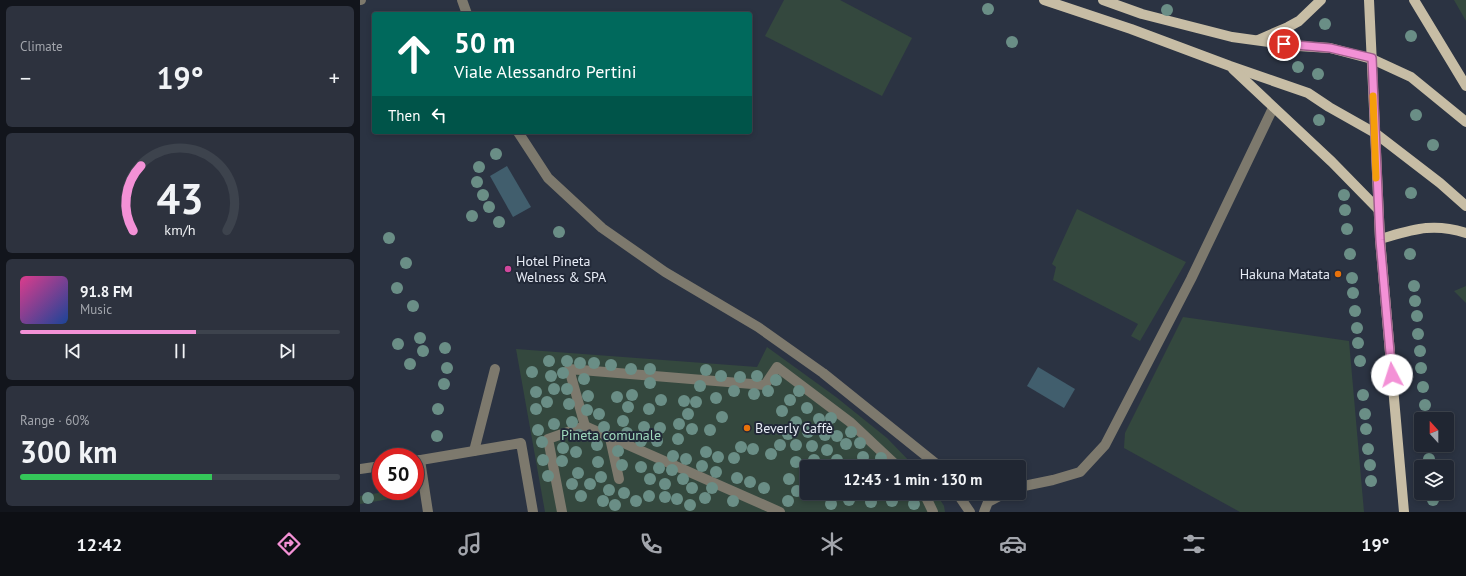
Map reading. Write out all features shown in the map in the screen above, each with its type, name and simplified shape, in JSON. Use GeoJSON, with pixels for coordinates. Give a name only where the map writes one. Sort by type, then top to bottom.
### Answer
{"type":"FeatureCollection","features":[{"type":"Feature","properties":{"kind":"main road"},"geometry":{"type":"LineString","coordinates":[[1044,0],[1131,28],[1230,66],[1308,93],[1374,133],[1440,183],[1466,206]]}},
{"type":"Feature","properties":{"kind":"main road"},"geometry":{"type":"LineString","coordinates":[[1103,0],[1142,14],[1232,37],[1298,46],[1330,48],[1372,58],[1411,77],[1466,122]]}},
{"type":"Feature","properties":{"kind":"main road"},"geometry":{"type":"LineString","coordinates":[[1256,40],[1299,21],[1321,0]]}},
{"type":"Feature","properties":{"kind":"main road"},"geometry":{"type":"LineString","coordinates":[[1369,0],[1380,240],[1404,512]]}},
{"type":"Feature","properties":{"kind":"main road"},"geometry":{"type":"LineString","coordinates":[[1414,0],[1466,86]]}},
{"type":"Feature","properties":{"kind":"main road"},"geometry":{"type":"LineString","coordinates":[[1230,66],[1332,162],[1378,209]]}},
{"type":"Feature","properties":{"kind":"main road"},"geometry":{"type":"LineString","coordinates":[[1380,240],[1413,230],[1431,227],[1466,233]]}},
{"type":"Feature","properties":{"kind":"street"},"geometry":{"type":"LineString","coordinates":[[462,0],[466,12]]}},
{"type":"Feature","properties":{"kind":"street"},"geometry":{"type":"LineString","coordinates":[[1026,486],[1054,480],[1080,472],[1104,445],[1191,279],[1273,108]]}},
{"type":"Feature","properties":{"kind":"street"},"geometry":{"type":"LineString","coordinates":[[519,134],[548,178],[602,228],[665,272],[758,327],[824,373],[931,460]]}},
{"type":"Feature","properties":{"kind":"street"},"geometry":{"type":"LineString","coordinates":[[585,426],[569,369],[765,384],[777,368],[850,422],[891,460]]}},
{"type":"Feature","properties":{"kind":"street"},"geometry":{"type":"LineString","coordinates":[[474,451],[495,369]]}},
{"type":"Feature","properties":{"kind":"street"},"geometry":{"type":"LineString","coordinates":[[562,512],[548,439],[585,426],[780,512]]}},
{"type":"Feature","properties":{"kind":"street"},"geometry":{"type":"LineString","coordinates":[[610,438],[619,479]]}},
{"type":"Feature","properties":{"kind":"street"},"geometry":{"type":"LineString","coordinates":[[424,459],[521,443],[533,512]]}},
{"type":"Feature","properties":{"kind":"street"},"geometry":{"type":"LineString","coordinates":[[360,469],[372,467]]}},
{"type":"Feature","properties":{"kind":"street"},"geometry":{"type":"LineString","coordinates":[[424,493],[428,512]]}},
{"type":"Feature","properties":{"kind":"street"},"geometry":{"type":"LineString","coordinates":[[927,500],[933,512]]}},
{"type":"Feature","properties":{"kind":"street"},"geometry":{"type":"LineString","coordinates":[[962,500],[970,512]]}},
{"type":"Feature","properties":{"kind":"street"},"geometry":{"type":"LineString","coordinates":[[984,512],[988,502],[992,500]]}},
{"type":"Feature","properties":{"kind":"green space"},"geometry":{"type":"Polygon","coordinates":[[[784,0],[840,0],[912,38],[882,96],[765,36],[784,0]]]}},
{"type":"Feature","properties":{"kind":"green space"},"geometry":{"type":"Polygon","coordinates":[[[1454,0],[1466,0],[1466,21],[1454,0]]]}},
{"type":"Feature","properties":{"kind":"green space"},"geometry":{"type":"Polygon","coordinates":[[[1077,209],[1186,262],[1140,341],[1131,336],[1138,324],[1053,280],[1056,267],[1052,264],[1077,209]]]}},
{"type":"Feature","properties":{"kind":"green space"},"geometry":{"type":"Polygon","coordinates":[[[1466,286],[1466,303],[1454,291],[1466,286]]]}},
{"type":"Feature","properties":{"kind":"green space"},"geometry":{"type":"Polygon","coordinates":[[[1183,317],[1349,341],[1364,512],[1240,512],[1124,448],[1125,433],[1183,317]]]}},
{"type":"Feature","properties":{"kind":"green space","name":"Pineta comunale"},"geometry":{"type":"Polygon","coordinates":[[[767,347],[836,397],[887,438],[908,460],[800,460],[800,500],[940,500],[944,506],[945,512],[545,512],[516,349],[757,367],[767,347]]]}},
{"type":"Feature","properties":{"kind":"green space"},"geometry":{"type":"Polygon","coordinates":[[[372,494],[372,500],[384,500],[360,504],[360,496],[372,494]]]}},
{"type":"Feature","properties":{"kind":"water"},"geometry":{"type":"Polygon","coordinates":[[[507,166],[531,207],[513,217],[490,176],[507,166]]]}},
{"type":"Feature","properties":{"kind":"water"},"geometry":{"type":"Polygon","coordinates":[[[1038,367],[1075,389],[1064,408],[1027,386],[1038,367]]]}},
{"type":"Feature","properties":{"kind":"slow traffic"},"geometry":{"type":"LineString","coordinates":[[1373,96],[1376,178]]}},
{"type":"Feature","properties":{"kind":"place","name":"Hotel Pineta Welness & SPA"},"geometry":{"type":"Point","coordinates":[508,269]}},
{"type":"Feature","properties":{"kind":"place","name":"Hakuna Matata"},"geometry":{"type":"Point","coordinates":[1338,274]}},
{"type":"Feature","properties":{"kind":"place","name":"Beverly Caffè"},"geometry":{"type":"Point","coordinates":[747,428]}},
{"type":"Feature","properties":{"kind":"route"},"geometry":{"type":"LineString","coordinates":[[1284,44],[1330,48],[1372,58],[1377,194],[1392,375]]}}]}
